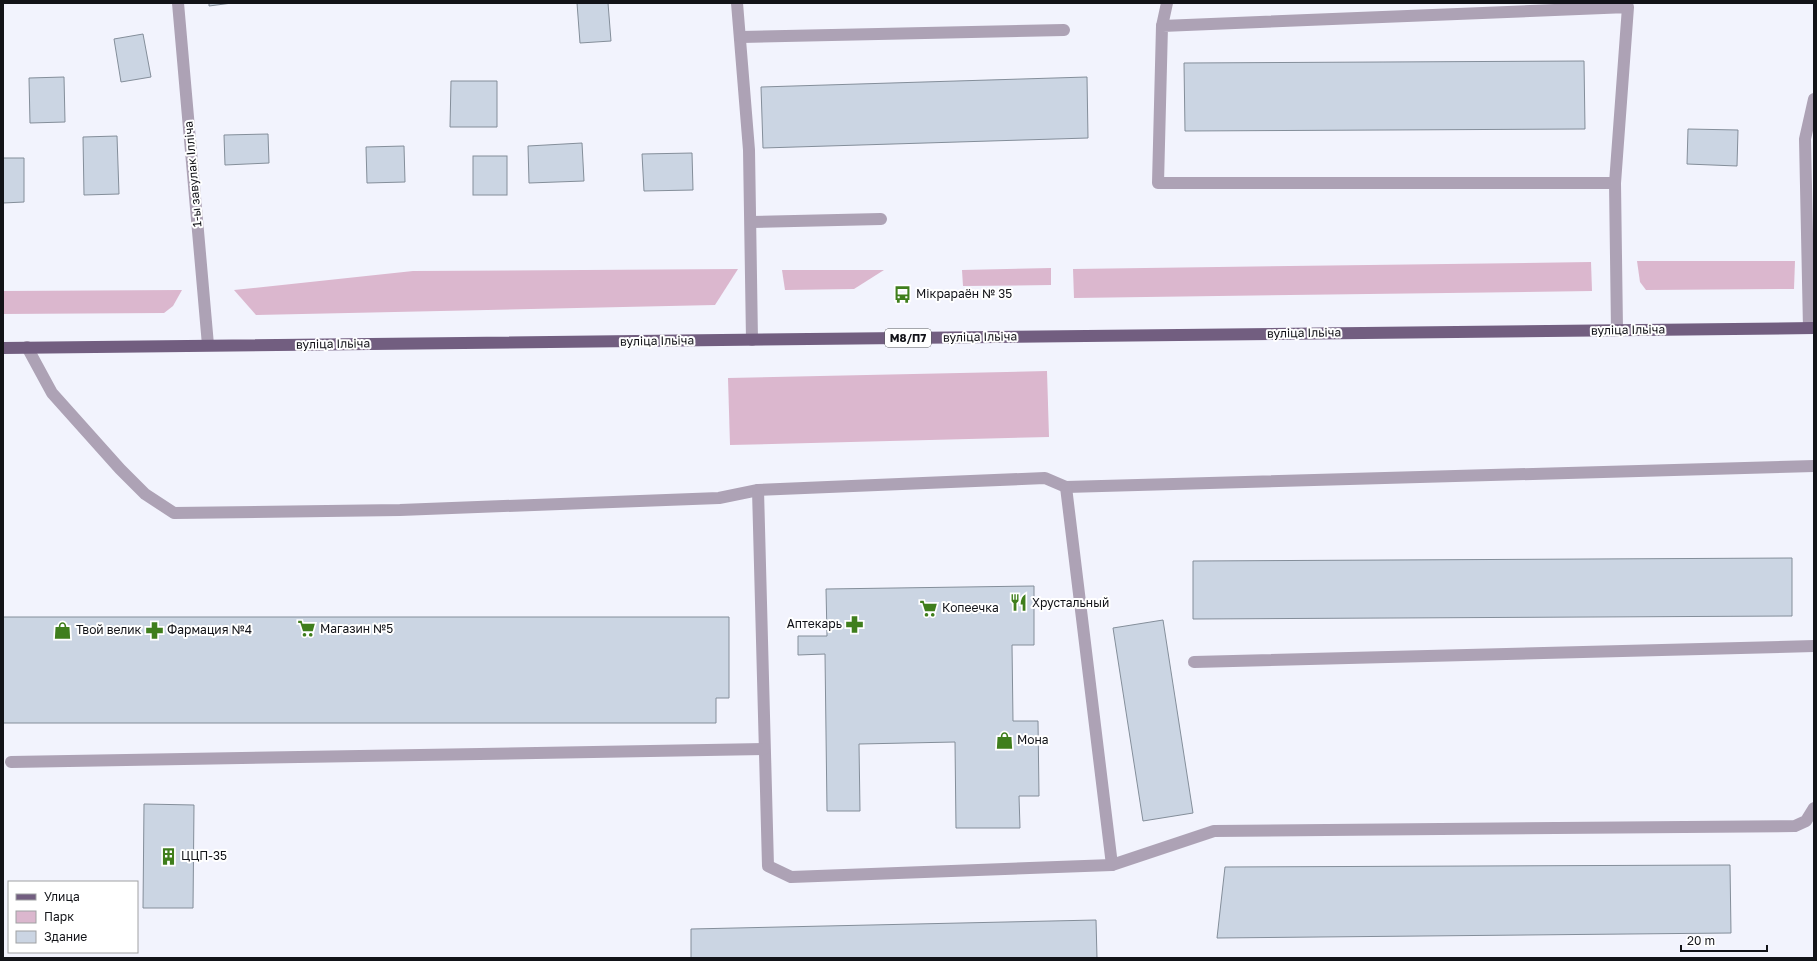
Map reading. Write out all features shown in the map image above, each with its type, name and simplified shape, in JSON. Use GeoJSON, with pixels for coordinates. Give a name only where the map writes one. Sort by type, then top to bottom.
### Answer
{"type":"FeatureCollection","features":[{"type":"Feature","properties":{"kind":"main road","name":"вуліца Ільіча"},"geometry":{"type":"LineString","coordinates":[[3,348],[1617,330],[1812,330]]}},
{"type":"Feature","properties":{"kind":"street","name":"1-ы завулак Ілліча"},"geometry":{"type":"LineString","coordinates":[[178,3],[208,345]]}},
{"type":"Feature","properties":{"kind":"street"},"geometry":{"type":"LineString","coordinates":[[737,3],[741,37],[749,150],[752,340]]}},
{"type":"Feature","properties":{"kind":"street"},"geometry":{"type":"LineString","coordinates":[[1167,3],[1162,26],[1158,183],[1615,183]]}},
{"type":"Feature","properties":{"kind":"street"},"geometry":{"type":"LineString","coordinates":[[1162,26],[1627,5],[1615,183],[1617,330]]}},
{"type":"Feature","properties":{"kind":"street"},"geometry":{"type":"LineString","coordinates":[[741,37],[1064,30]]}},
{"type":"Feature","properties":{"kind":"street"},"geometry":{"type":"LineString","coordinates":[[1812,330],[1805,139],[1814,99]]}},
{"type":"Feature","properties":{"kind":"street"},"geometry":{"type":"LineString","coordinates":[[751,222],[881,219]]}},
{"type":"Feature","properties":{"kind":"street"},"geometry":{"type":"LineString","coordinates":[[27,347],[52,393],[120,469],[140,489],[174,512],[400,510],[719,498],[758,490],[1046,478],[1066,487],[1814,466]]}},
{"type":"Feature","properties":{"kind":"street"},"geometry":{"type":"LineString","coordinates":[[1066,487],[1112,865]]}},
{"type":"Feature","properties":{"kind":"street"},"geometry":{"type":"LineString","coordinates":[[758,490],[768,866],[791,877],[1112,865],[1214,831],[1795,826],[1806,821],[1814,808]]}},
{"type":"Feature","properties":{"kind":"street"},"geometry":{"type":"LineString","coordinates":[[1194,662],[1814,646]]}},
{"type":"Feature","properties":{"kind":"street"},"geometry":{"type":"LineString","coordinates":[[11,762],[764,749]]}},
{"type":"Feature","properties":{"kind":"green space"},"geometry":{"type":"Polygon","coordinates":[[[1637,261],[1795,261],[1794,289],[1646,290],[1640,282],[1637,261]]]}},
{"type":"Feature","properties":{"kind":"green space"},"geometry":{"type":"Polygon","coordinates":[[[1591,262],[1592,291],[1074,298],[1073,269],[1591,262]]]}},
{"type":"Feature","properties":{"kind":"green space"},"geometry":{"type":"Polygon","coordinates":[[[1051,268],[1051,285],[963,286],[962,270],[1051,268]]]}},
{"type":"Feature","properties":{"kind":"green space"},"geometry":{"type":"Polygon","coordinates":[[[738,269],[715,305],[256,315],[234,290],[413,271],[738,269]]]}},
{"type":"Feature","properties":{"kind":"green space"},"geometry":{"type":"Polygon","coordinates":[[[782,270],[884,270],[854,289],[785,290],[782,270]]]}},
{"type":"Feature","properties":{"kind":"green space"},"geometry":{"type":"Polygon","coordinates":[[[182,290],[173,306],[164,313],[3,314],[3,291],[182,290]]]}},
{"type":"Feature","properties":{"kind":"green space"},"geometry":{"type":"Polygon","coordinates":[[[1047,371],[1049,437],[730,445],[728,378],[1047,371]]]}},
{"type":"Feature","properties":{"kind":"building"},"geometry":{"type":"Polygon","coordinates":[[[209,3],[232,3],[209,6],[209,3]]]}},
{"type":"Feature","properties":{"kind":"building"},"geometry":{"type":"Polygon","coordinates":[[[577,3],[608,3],[611,41],[580,43],[577,3]]]}},
{"type":"Feature","properties":{"kind":"building"},"geometry":{"type":"Polygon","coordinates":[[[143,34],[151,77],[121,82],[114,39],[143,34]]]}},
{"type":"Feature","properties":{"kind":"building"},"geometry":{"type":"Polygon","coordinates":[[[1584,61],[1585,129],[1185,131],[1184,63],[1584,61]]]}},
{"type":"Feature","properties":{"kind":"building"},"geometry":{"type":"Polygon","coordinates":[[[64,77],[65,122],[30,123],[29,78],[64,77]]]}},
{"type":"Feature","properties":{"kind":"building"},"geometry":{"type":"Polygon","coordinates":[[[1087,77],[1088,138],[763,148],[761,87],[1087,77]]]}},
{"type":"Feature","properties":{"kind":"building"},"geometry":{"type":"Polygon","coordinates":[[[451,81],[497,81],[497,127],[450,127],[451,81]]]}},
{"type":"Feature","properties":{"kind":"building"},"geometry":{"type":"Polygon","coordinates":[[[1688,129],[1738,130],[1737,166],[1687,164],[1688,129]]]}},
{"type":"Feature","properties":{"kind":"building"},"geometry":{"type":"Polygon","coordinates":[[[268,134],[269,163],[225,165],[224,135],[268,134]]]}},
{"type":"Feature","properties":{"kind":"building"},"geometry":{"type":"Polygon","coordinates":[[[117,136],[119,194],[84,195],[83,137],[117,136]]]}},
{"type":"Feature","properties":{"kind":"building"},"geometry":{"type":"Polygon","coordinates":[[[582,143],[584,181],[529,183],[528,146],[582,143]]]}},
{"type":"Feature","properties":{"kind":"building"},"geometry":{"type":"Polygon","coordinates":[[[404,146],[405,182],[367,183],[366,147],[404,146]]]}},
{"type":"Feature","properties":{"kind":"building"},"geometry":{"type":"Polygon","coordinates":[[[692,153],[693,190],[644,191],[642,154],[692,153]]]}},
{"type":"Feature","properties":{"kind":"building"},"geometry":{"type":"Polygon","coordinates":[[[473,156],[507,156],[507,195],[473,195],[473,156]]]}},
{"type":"Feature","properties":{"kind":"building"},"geometry":{"type":"Polygon","coordinates":[[[3,158],[24,158],[24,202],[3,203],[3,158]]]}},
{"type":"Feature","properties":{"kind":"building"},"geometry":{"type":"Polygon","coordinates":[[[1792,558],[1792,616],[1193,619],[1193,561],[1792,558]]]}},
{"type":"Feature","properties":{"kind":"building"},"geometry":{"type":"Polygon","coordinates":[[[1034,586],[1034,645],[1012,645],[1013,721],[1038,721],[1039,796],[1019,796],[1020,828],[956,828],[955,742],[859,744],[860,811],[827,811],[825,654],[798,655],[798,636],[827,636],[826,589],[1034,586]]]}},
{"type":"Feature","properties":{"kind":"building"},"geometry":{"type":"Polygon","coordinates":[[[3,617],[729,617],[729,698],[716,698],[716,723],[3,723],[3,617]]]}},
{"type":"Feature","properties":{"kind":"building"},"geometry":{"type":"Polygon","coordinates":[[[1163,620],[1193,813],[1143,821],[1113,628],[1163,620]]]}},
{"type":"Feature","properties":{"kind":"building","name":"ЦЦП-35"},"geometry":{"type":"Polygon","coordinates":[[[144,804],[194,805],[193,908],[143,908],[144,804]]]}},
{"type":"Feature","properties":{"kind":"building"},"geometry":{"type":"Polygon","coordinates":[[[1730,865],[1731,933],[1217,938],[1225,867],[1730,865]]]}},
{"type":"Feature","properties":{"kind":"building"},"geometry":{"type":"Polygon","coordinates":[[[1096,920],[1097,958],[691,958],[691,929],[1096,920]]]}},
{"type":"Feature","properties":{"kind":"place","name":"Мікрараён № 35"},"geometry":{"type":"Point","coordinates":[903,294]}},
{"type":"Feature","properties":{"kind":"place","name":"Хрустальный"},"geometry":{"type":"Point","coordinates":[1019,603]}},
{"type":"Feature","properties":{"kind":"place","name":"Копеечка"},"geometry":{"type":"Point","coordinates":[929,608]}},
{"type":"Feature","properties":{"kind":"place","name":"Аптекарь"},"geometry":{"type":"Point","coordinates":[855,624]}},
{"type":"Feature","properties":{"kind":"place","name":"Магазин №5"},"geometry":{"type":"Point","coordinates":[307,629]}},
{"type":"Feature","properties":{"kind":"place","name":"Твой велик"},"geometry":{"type":"Point","coordinates":[63,630]}},
{"type":"Feature","properties":{"kind":"place","name":"Фармация №4"},"geometry":{"type":"Point","coordinates":[154,630]}},
{"type":"Feature","properties":{"kind":"place","name":"Мона"},"geometry":{"type":"Point","coordinates":[1004,740]}},
{"type":"Feature","properties":{"kind":"place","name":"ЦЦП-35"},"geometry":{"type":"Point","coordinates":[168,856]}}]}
